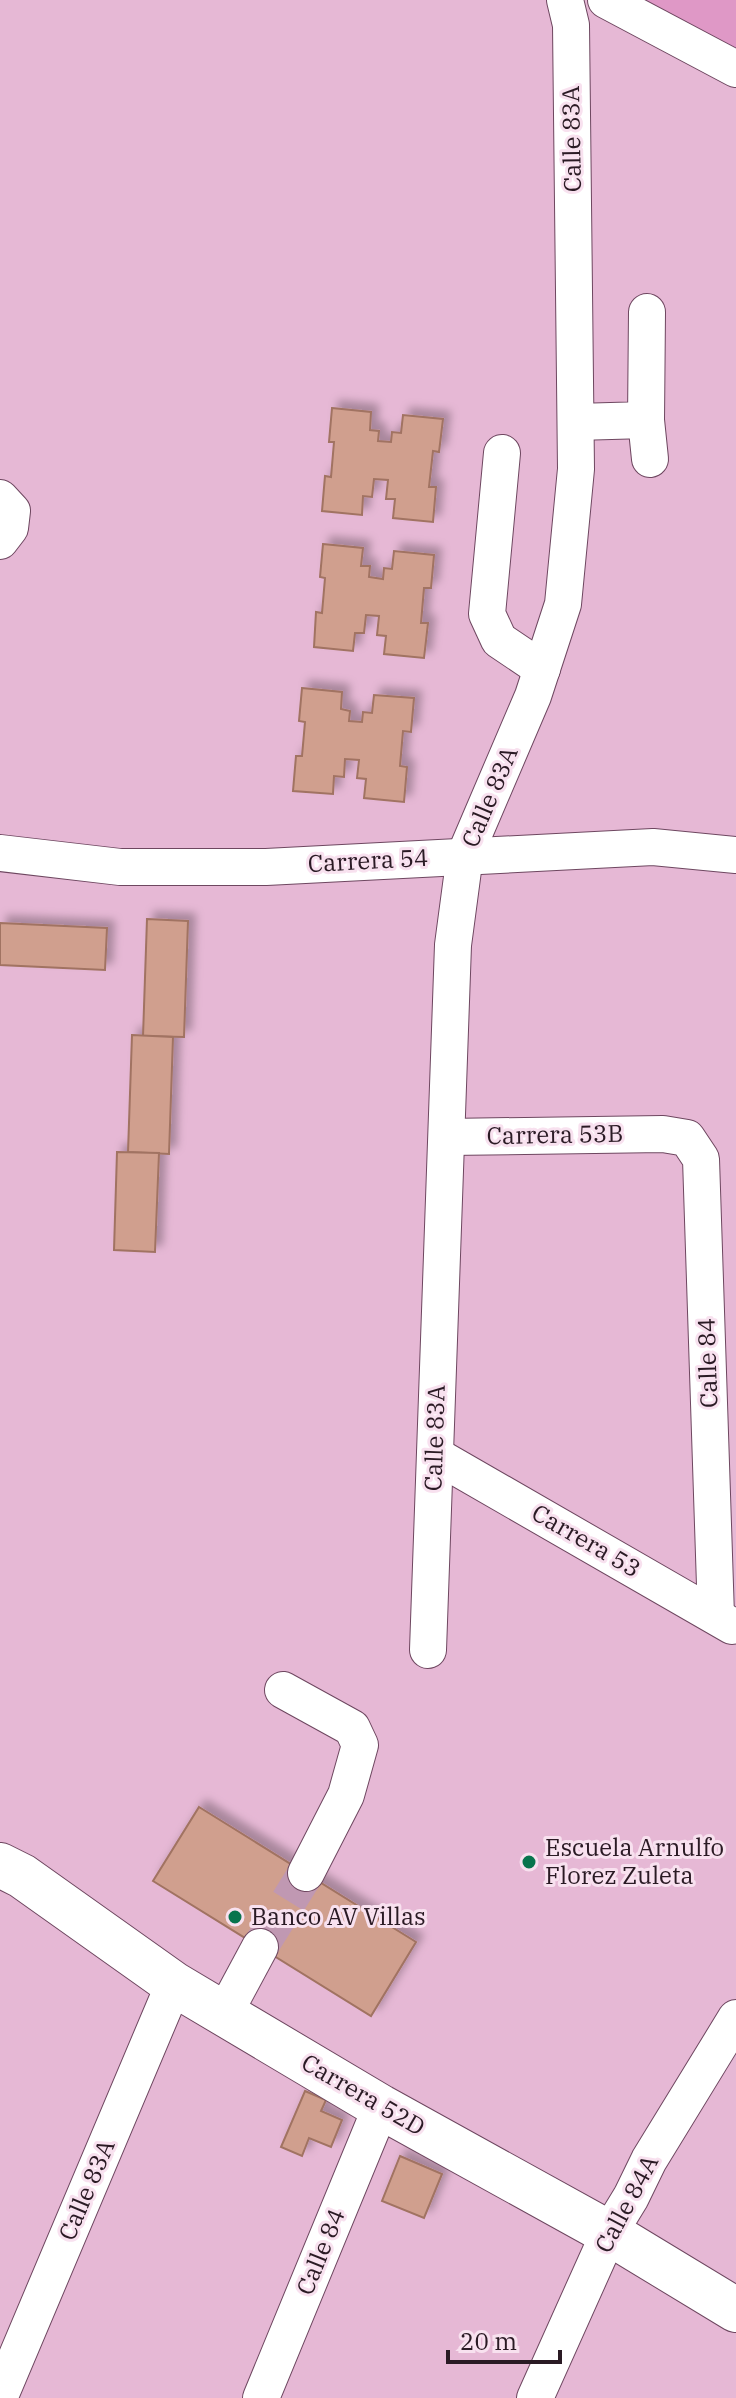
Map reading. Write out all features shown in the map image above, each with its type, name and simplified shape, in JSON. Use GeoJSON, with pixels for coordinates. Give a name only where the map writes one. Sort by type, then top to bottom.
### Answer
{"type":"FeatureCollection","features":[{"type":"Feature","properties":{"kind":"main road","name":"Carrera 52D"},"geometry":{"type":"LineString","coordinates":[[0,1865],[22,1876],[174,1984],[381,2107],[609,2233],[736,2310]]}},
{"type":"Feature","properties":{"kind":"street","name":"Calle 83A"},"geometry":{"type":"LineString","coordinates":[[428,1650],[453,945],[465,855],[533,696],[563,604],[576,469],[571,25],[565,0]]}},
{"type":"Feature","properties":{"kind":"street"},"geometry":{"type":"LineString","coordinates":[[606,0],[736,69]]}},
{"type":"Feature","properties":{"kind":"street"},"geometry":{"type":"LineString","coordinates":[[647,312],[646,420],[650,459]]}},
{"type":"Feature","properties":{"kind":"street"},"geometry":{"type":"LineString","coordinates":[[576,422],[646,420]]}},
{"type":"Feature","properties":{"kind":"street"},"geometry":{"type":"LineString","coordinates":[[502,453],[487,614],[499,640],[542,669]]}},
{"type":"Feature","properties":{"kind":"street"},"geometry":{"type":"LineString","coordinates":[[0,498],[12,511],[10,528],[0,541]]}},
{"type":"Feature","properties":{"kind":"street","name":"Carrera 54"},"geometry":{"type":"LineString","coordinates":[[0,853],[120,867],[266,867],[653,847],[736,855]]}},
{"type":"Feature","properties":{"kind":"street","name":"Carrera 53B"},"geometry":{"type":"LineString","coordinates":[[447,1137],[663,1134]]}},
{"type":"Feature","properties":{"kind":"street","name":"Calle 84"},"geometry":{"type":"LineString","coordinates":[[663,1134],[687,1138],[701,1159],[726,1622]]}},
{"type":"Feature","properties":{"kind":"street","name":"Carrera 53"},"geometry":{"type":"LineString","coordinates":[[435,1455],[726,1622]]}},
{"type":"Feature","properties":{"kind":"street"},"geometry":{"type":"LineString","coordinates":[[283,1690],[352,1728],[360,1745],[346,1795],[306,1873]]}},
{"type":"Feature","properties":{"kind":"street"},"geometry":{"type":"LineString","coordinates":[[224,2014],[260,1947]]}},
{"type":"Feature","properties":{"kind":"street","name":"Calle 83A"},"geometry":{"type":"LineString","coordinates":[[0,2396],[174,1984]]}},
{"type":"Feature","properties":{"kind":"street","name":"Calle 84A"},"geometry":{"type":"LineString","coordinates":[[535,2398],[609,2233],[649,2160],[736,2018]]}},
{"type":"Feature","properties":{"kind":"street","name":"Calle 84"},"geometry":{"type":"LineString","coordinates":[[261,2398],[381,2107]]}},
{"type":"Feature","properties":{"kind":"shaded area"},"geometry":{"type":"Polygon","coordinates":[[[641,0],[736,0],[736,52],[641,0]]]}},
{"type":"Feature","properties":{"kind":"building"},"geometry":{"type":"Polygon","coordinates":[[[332,408],[371,412],[370,430],[379,431],[378,441],[391,442],[392,432],[401,433],[403,415],[443,419],[439,452],[433,451],[429,487],[436,487],[433,522],[393,518],[395,499],[386,499],[388,480],[374,479],[372,497],[363,496],[362,515],[322,511],[325,476],[331,477],[334,442],[329,442],[332,408]]]}},
{"type":"Feature","properties":{"kind":"building"},"geometry":{"type":"Polygon","coordinates":[[[323,544],[363,548],[361,566],[370,566],[369,577],[383,579],[384,568],[392,569],[394,551],[434,555],[431,588],[424,588],[421,623],[428,623],[424,658],[384,654],[386,636],[377,635],[379,616],[366,615],[364,633],[355,633],[353,651],[314,647],[316,612],[322,613],[325,578],[320,577],[323,544]]]}},
{"type":"Feature","properties":{"kind":"building"},"geometry":{"type":"Polygon","coordinates":[[[302,688],[342,692],[341,709],[350,711],[349,721],[362,722],[363,712],[372,713],[374,695],[414,698],[411,732],[403,731],[400,766],[407,767],[404,802],[364,798],[366,779],[357,778],[359,760],[345,759],[344,777],[334,776],[333,794],[293,791],[296,756],[302,756],[305,722],[299,721],[302,688]]]}},
{"type":"Feature","properties":{"kind":"building"},"geometry":{"type":"Polygon","coordinates":[[[147,919],[188,921],[184,1037],[143,1036],[147,919]]]}},
{"type":"Feature","properties":{"kind":"building"},"geometry":{"type":"Polygon","coordinates":[[[0,923],[107,928],[105,970],[0,965],[0,923]]]}},
{"type":"Feature","properties":{"kind":"building"},"geometry":{"type":"Polygon","coordinates":[[[132,1035],[173,1037],[169,1154],[128,1152],[132,1035]]]}},
{"type":"Feature","properties":{"kind":"building"},"geometry":{"type":"Polygon","coordinates":[[[117,1152],[159,1153],[155,1252],[114,1250],[117,1152]]]}},
{"type":"Feature","properties":{"kind":"building"},"geometry":{"type":"Polygon","coordinates":[[[199,1807],[416,1942],[371,2016],[153,1881],[199,1807]]]}},
{"type":"Feature","properties":{"kind":"building"},"geometry":{"type":"Polygon","coordinates":[[[305,2091],[326,2100],[321,2111],[342,2120],[331,2147],[309,2138],[302,2156],[281,2147],[305,2091]]]}},
{"type":"Feature","properties":{"kind":"building"},"geometry":{"type":"Polygon","coordinates":[[[400,2156],[442,2174],[424,2218],[382,2201],[400,2156]]]}},
{"type":"Feature","properties":{"kind":"tunnel"},"geometry":{"type":"LineString","coordinates":[[260,1947],[306,1873]]}},
{"type":"Feature","properties":{"kind":"place","name":"Escuela Arnulfo Florez Zuleta"},"geometry":{"type":"Point","coordinates":[529,1862]}},
{"type":"Feature","properties":{"kind":"place","name":"Banco AV Villas"},"geometry":{"type":"Point","coordinates":[235,1917]}}]}
